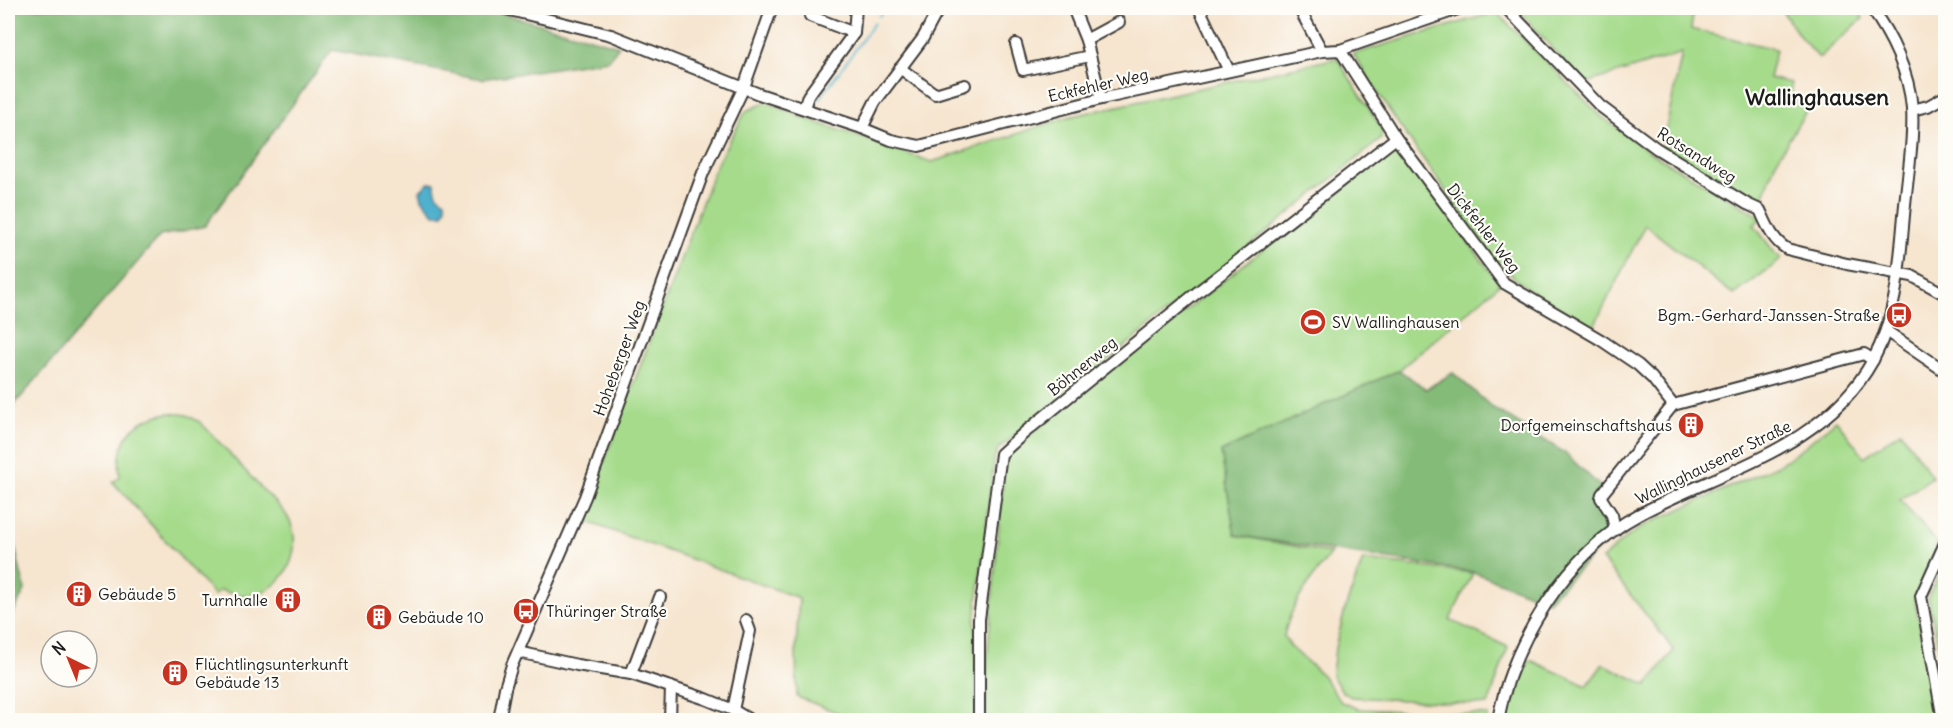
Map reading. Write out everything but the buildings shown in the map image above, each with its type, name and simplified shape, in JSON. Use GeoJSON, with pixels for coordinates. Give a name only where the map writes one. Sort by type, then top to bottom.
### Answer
{"type":"FeatureCollection","features":[{"type":"Feature","properties":{"kind":"street","name":"Eckfehler Weg"},"geometry":{"type":"LineString","coordinates":[[502,8],[611,35],[744,87],[891,140],[919,146],[1101,99],[1229,70],[1322,51],[1340,50],[1429,12],[1461,8]]}},
{"type":"Feature","properties":{"kind":"street","name":"Hoheberger Weg"},"geometry":{"type":"LineString","coordinates":[[498,720],[505,688],[518,652],[585,497],[703,173],[744,87],[772,8]]}},
{"type":"Feature","properties":{"kind":"street"},"geometry":{"type":"LineString","coordinates":[[804,108],[808,96],[854,33],[856,8]]}},
{"type":"Feature","properties":{"kind":"street"},"geometry":{"type":"LineString","coordinates":[[862,128],[875,102],[923,38],[939,8]]}},
{"type":"Feature","properties":{"kind":"street"},"geometry":{"type":"LineString","coordinates":[[1073,8],[1086,40],[1101,99]]}},
{"type":"Feature","properties":{"kind":"street"},"geometry":{"type":"LineString","coordinates":[[1199,8],[1229,70]]}},
{"type":"Feature","properties":{"kind":"street"},"geometry":{"type":"LineString","coordinates":[[1299,8],[1322,51]]}},
{"type":"Feature","properties":{"kind":"street","name":"Rotsandweg"},"geometry":{"type":"LineString","coordinates":[[1506,8],[1600,106],[1656,148],[1760,210],[1773,238],[1780,245],[1787,249],[1847,264],[1912,276],[1946,295]]}},
{"type":"Feature","properties":{"kind":"street","name":"Wallinghausener Straße"},"geometry":{"type":"LineString","coordinates":[[1498,720],[1506,686],[1532,627],[1547,601],[1568,573],[1615,530],[1636,515],[1772,453],[1807,432],[1839,405],[1857,385],[1873,360],[1886,331],[1898,272],[1909,166],[1912,110],[1910,93],[1898,56],[1882,23],[1871,8]]}},
{"type":"Feature","properties":{"kind":"street"},"geometry":{"type":"LineString","coordinates":[[810,16],[854,33]]}},
{"type":"Feature","properties":{"kind":"street"},"geometry":{"type":"LineString","coordinates":[[1086,40],[1119,22]]}},
{"type":"Feature","properties":{"kind":"street"},"geometry":{"type":"LineString","coordinates":[[1016,44],[1023,70],[1090,56]]}},
{"type":"Feature","properties":{"kind":"street","name":"Dickfehler Weg"},"geometry":{"type":"LineString","coordinates":[[1340,50],[1396,138],[1504,283],[1601,340],[1638,365],[1652,378],[1673,405]]}},
{"type":"Feature","properties":{"kind":"street"},"geometry":{"type":"LineString","coordinates":[[900,68],[935,94],[965,85]]}},
{"type":"Feature","properties":{"kind":"street"},"geometry":{"type":"LineString","coordinates":[[1912,110],[1928,106],[1946,96]]}},
{"type":"Feature","properties":{"kind":"street","name":"Böhnerweg"},"geometry":{"type":"LineString","coordinates":[[980,720],[979,619],[1001,454],[1199,291],[1396,138]]}},
{"type":"Feature","properties":{"kind":"street"},"geometry":{"type":"LineString","coordinates":[[1886,331],[1946,372]]}},
{"type":"Feature","properties":{"kind":"street"},"geometry":{"type":"LineString","coordinates":[[1615,530],[1612,515],[1601,498],[1602,494],[1673,405],[1864,354],[1873,360]]}},
{"type":"Feature","properties":{"kind":"street"},"geometry":{"type":"LineString","coordinates":[[1943,720],[1921,596],[1946,541]]}},
{"type":"Feature","properties":{"kind":"street"},"geometry":{"type":"LineString","coordinates":[[631,674],[660,597]]}},
{"type":"Feature","properties":{"kind":"street"},"geometry":{"type":"LineString","coordinates":[[733,710],[750,631],[746,620]]}},
{"type":"Feature","properties":{"kind":"street"},"geometry":{"type":"LineString","coordinates":[[518,652],[631,674],[733,710],[750,720]]}},
{"type":"Feature","properties":{"kind":"street"},"geometry":{"type":"LineString","coordinates":[[670,720],[671,687]]}},
{"type":"Feature","properties":{"kind":"green space"},"geometry":{"type":"Polygon","coordinates":[[[8,8],[483,8],[619,46],[608,60],[482,79],[332,50],[205,226],[160,236],[8,412],[8,8]]]}},
{"type":"Feature","properties":{"kind":"green space"},"geometry":{"type":"Polygon","coordinates":[[[1517,8],[1694,8],[1691,29],[1776,49],[1769,78],[1791,83],[1792,96],[1806,111],[1775,163],[1761,205],[1662,147],[1682,53],[1583,84],[1517,8]]]}},
{"type":"Feature","properties":{"kind":"green space"},"geometry":{"type":"Polygon","coordinates":[[[1780,8],[1851,8],[1859,11],[1863,18],[1819,58],[1801,38],[1780,8]]]}},
{"type":"Feature","properties":{"kind":"green space"},"geometry":{"type":"Polygon","coordinates":[[[1496,12],[1602,117],[1654,155],[1761,218],[1754,225],[1782,259],[1734,295],[1645,225],[1593,328],[1528,289],[1497,263],[1399,125],[1353,54],[1496,12]]]}},
{"type":"Feature","properties":{"kind":"green space"},"geometry":{"type":"Polygon","coordinates":[[[1337,58],[1382,129],[1381,139],[998,449],[994,459],[975,622],[976,720],[850,720],[846,716],[797,697],[796,650],[799,598],[582,520],[717,163],[746,111],[767,102],[801,117],[932,162],[1068,117],[1337,58]]]}},
{"type":"Feature","properties":{"kind":"green space"},"geometry":{"type":"Polygon","coordinates":[[[1395,145],[1500,284],[1399,370],[1221,452],[1235,535],[1331,553],[1297,602],[1284,636],[1291,647],[1322,675],[1341,702],[1359,709],[1488,715],[1487,720],[986,720],[987,658],[1005,459],[1026,438],[1395,145]]]}},
{"type":"Feature","properties":{"kind":"green space"},"geometry":{"type":"Polygon","coordinates":[[[1399,370],[1426,389],[1453,373],[1493,408],[1565,453],[1605,491],[1598,504],[1608,521],[1612,535],[1548,601],[1473,572],[1235,535],[1221,452],[1399,370]]]}},
{"type":"Feature","properties":{"kind":"green space"},"geometry":{"type":"Polygon","coordinates":[[[170,413],[187,415],[200,422],[287,516],[294,534],[293,554],[286,572],[267,590],[247,595],[221,590],[214,595],[113,482],[120,477],[121,452],[129,433],[146,420],[170,413]]]}},
{"type":"Feature","properties":{"kind":"green space"},"geometry":{"type":"Polygon","coordinates":[[[1836,420],[1864,457],[1901,431],[1932,477],[1900,500],[1938,544],[1914,598],[1939,720],[1506,720],[1519,676],[1530,660],[1587,686],[1603,664],[1647,685],[1674,650],[1602,559],[1643,526],[1778,465],[1798,452],[1836,420]]]}},
{"type":"Feature","properties":{"kind":"green space"},"geometry":{"type":"Polygon","coordinates":[[[8,519],[25,590],[8,623],[8,519]]]}},
{"type":"Feature","properties":{"kind":"green space"},"geometry":{"type":"Polygon","coordinates":[[[1945,558],[1945,680],[1928,597],[1945,558]]]}},
{"type":"Feature","properties":{"kind":"green space"},"geometry":{"type":"Polygon","coordinates":[[[1363,560],[1473,573],[1450,620],[1508,647],[1488,705],[1351,697],[1342,691],[1332,676],[1335,648],[1346,606],[1363,560]]]}},
{"type":"Feature","properties":{"kind":"water"},"geometry":{"type":"Polygon","coordinates":[[[428,183],[435,183],[437,194],[445,201],[446,207],[443,214],[434,214],[422,199],[420,191],[428,183]]]}},
{"type":"Feature","properties":{"kind":"waterway"},"geometry":{"type":"LineString","coordinates":[[879,16],[885,8]]}},
{"type":"Feature","properties":{"kind":"waterway"},"geometry":{"type":"LineString","coordinates":[[819,100],[874,23]]}},
{"type":"Feature","properties":{"kind":"place","name":"Bgm.-Gerhard-Janssen-Straße"},"geometry":{"type":"Point","coordinates":[1899,315]}},
{"type":"Feature","properties":{"kind":"place","name":"SV Wallinghausen"},"geometry":{"type":"Point","coordinates":[1313,322]}},
{"type":"Feature","properties":{"kind":"place","name":"Dorfgemeinschaftshaus"},"geometry":{"type":"Point","coordinates":[1691,425]}},
{"type":"Feature","properties":{"kind":"place","name":"Gebäude 5"},"geometry":{"type":"Point","coordinates":[79,594]}},
{"type":"Feature","properties":{"kind":"place","name":"Turnhalle"},"geometry":{"type":"Point","coordinates":[288,600]}},
{"type":"Feature","properties":{"kind":"place","name":"Thüringer Straße"},"geometry":{"type":"Point","coordinates":[526,611]}},
{"type":"Feature","properties":{"kind":"place","name":"Gebäude 10"},"geometry":{"type":"Point","coordinates":[379,617]}},
{"type":"Feature","properties":{"kind":"place","name":"Flüchtlingsunterkunft Gebäude 13"},"geometry":{"type":"Point","coordinates":[175,673]}},
{"type":"Feature","properties":{"kind":"district","name":"Wallinghausen"},"geometry":{"type":"Point","coordinates":[1817,97]}}]}
